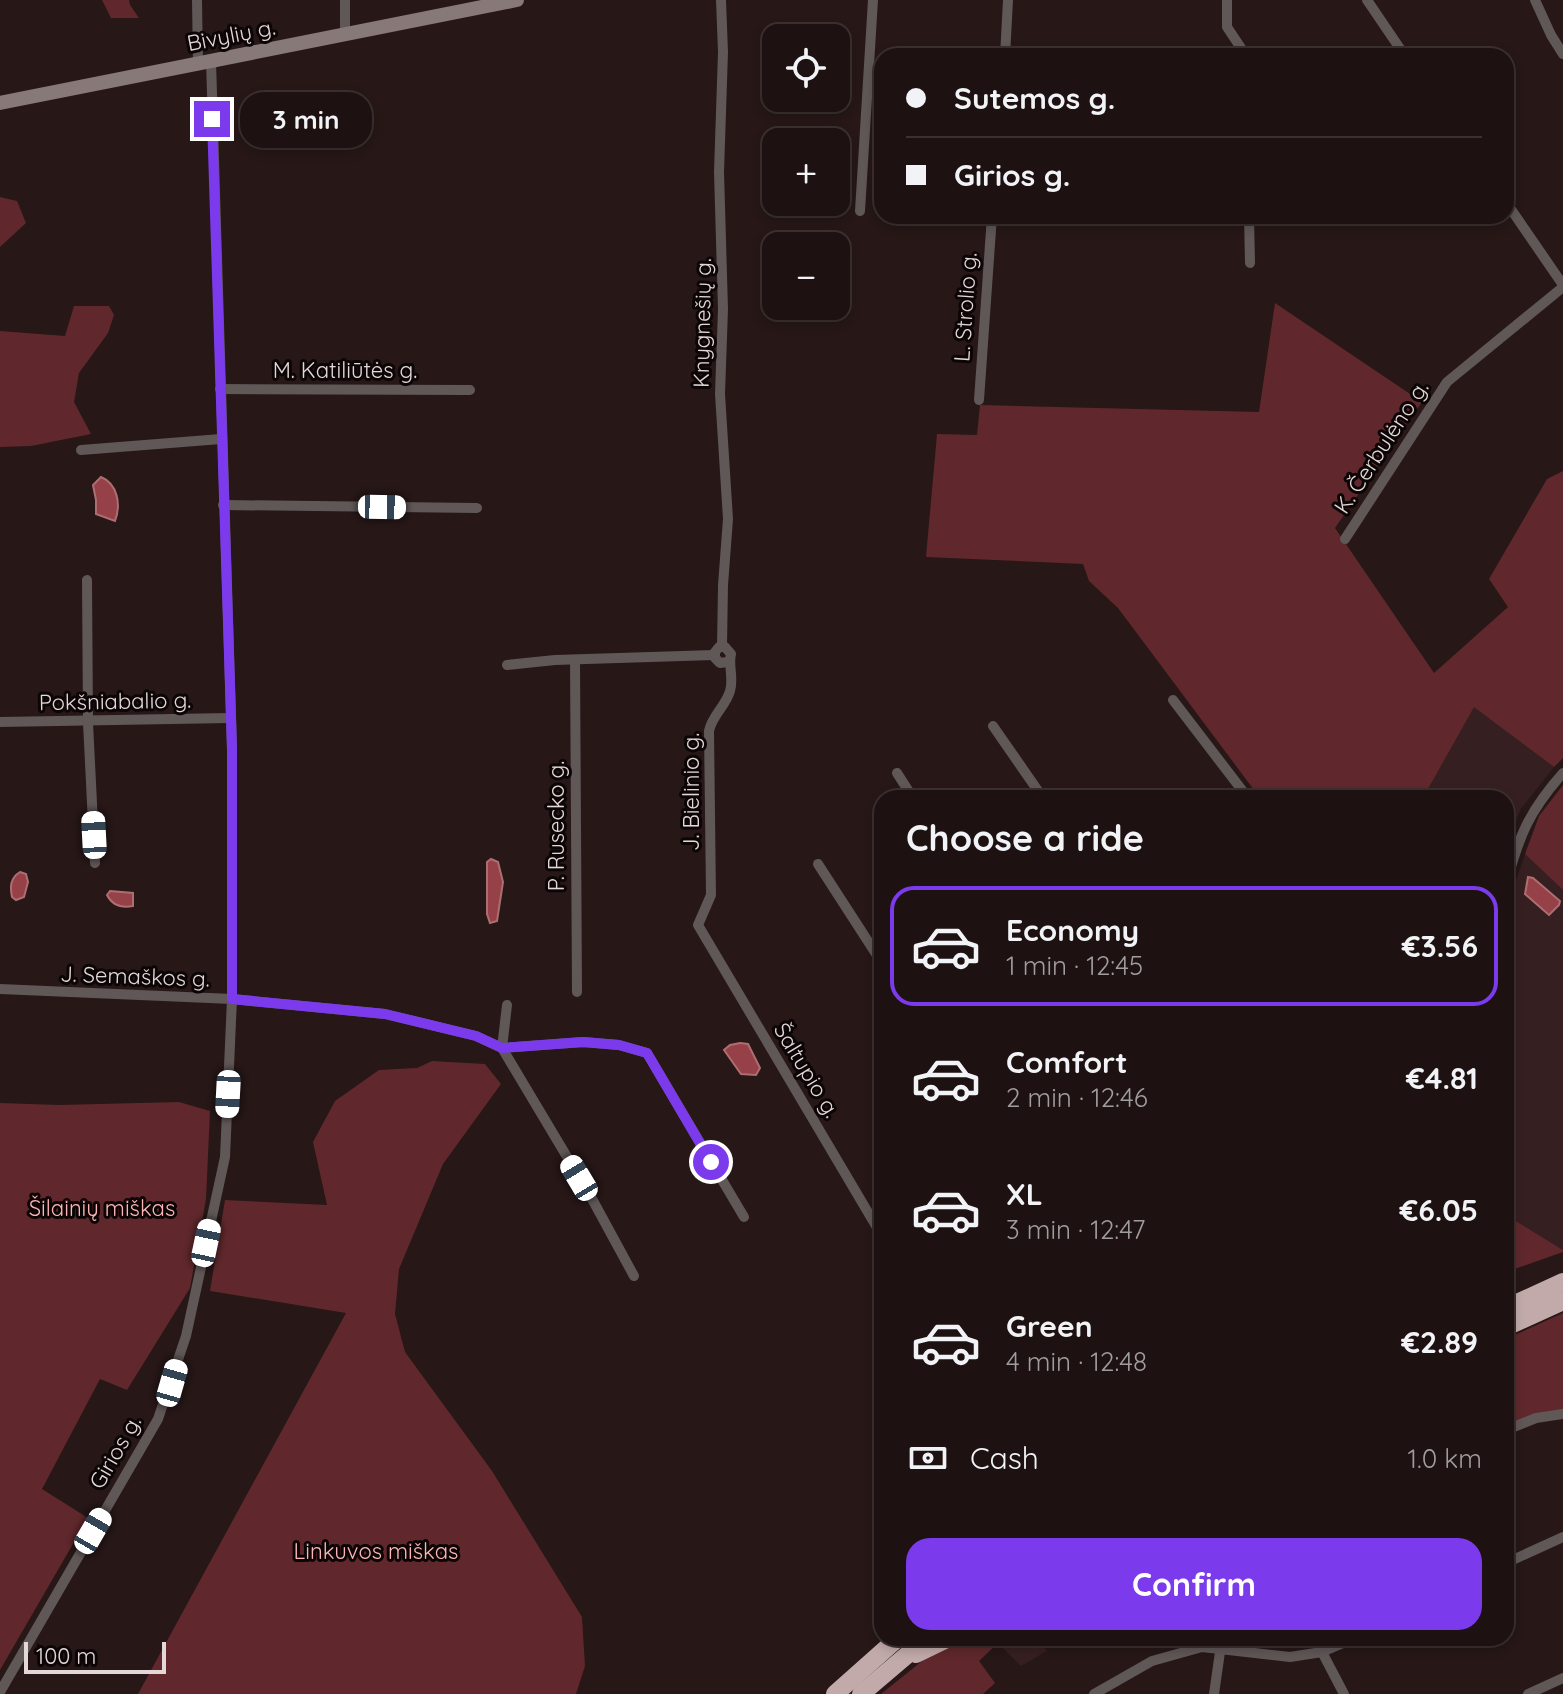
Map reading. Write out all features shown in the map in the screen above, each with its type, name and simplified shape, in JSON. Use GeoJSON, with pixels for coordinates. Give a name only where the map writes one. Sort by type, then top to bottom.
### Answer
{"type":"FeatureCollection","features":[{"type":"Feature","properties":{"kind":"highway"},"geometry":{"type":"LineString","coordinates":[[1514,1304],[1563,1282]]}},
{"type":"Feature","properties":{"kind":"highway"},"geometry":{"type":"LineString","coordinates":[[1514,1323],[1563,1301]]}},
{"type":"Feature","properties":{"kind":"highway"},"geometry":{"type":"LineString","coordinates":[[835,1694],[889,1646]]}},
{"type":"Feature","properties":{"kind":"highway"},"geometry":{"type":"LineString","coordinates":[[861,1694],[917,1646]]}},
{"type":"Feature","properties":{"kind":"highway"},"geometry":{"type":"LineString","coordinates":[[895,1664],[932,1646]]}},
{"type":"Feature","properties":{"kind":"street","name":"Girios g."},"geometry":{"type":"LineString","coordinates":[[0,1692],[158,1419],[186,1336],[225,1157],[232,999],[230,718],[220,389],[205,62],[197,0]]}},
{"type":"Feature","properties":{"kind":"street"},"geometry":{"type":"LineString","coordinates":[[345,0],[345,34]]}},
{"type":"Feature","properties":{"kind":"street","name":"Bivylių g."},"geometry":{"type":"LineString","coordinates":[[0,103],[517,0]]}},
{"type":"Feature","properties":{"kind":"street","name":"Knygnešių g."},"geometry":{"type":"LineString","coordinates":[[721,0],[723,52],[719,172],[723,309],[720,394],[728,519],[718,651],[728,648],[731,654],[727,662]]}},
{"type":"Feature","properties":{"kind":"street"},"geometry":{"type":"LineString","coordinates":[[860,211],[873,0]]}},
{"type":"Feature","properties":{"kind":"street"},"geometry":{"type":"LineString","coordinates":[[1005,48],[1008,0]]}},
{"type":"Feature","properties":{"kind":"street"},"geometry":{"type":"LineString","coordinates":[[1227,0],[1227,27],[1241,48]]}},
{"type":"Feature","properties":{"kind":"street"},"geometry":{"type":"LineString","coordinates":[[1367,0],[1400,48]]}},
{"type":"Feature","properties":{"kind":"street"},"geometry":{"type":"LineString","coordinates":[[1535,0],[1563,54]]}},
{"type":"Feature","properties":{"kind":"street"},"geometry":{"type":"LineString","coordinates":[[1514,214],[1563,286]]}},
{"type":"Feature","properties":{"kind":"street","name":"L. Strolio g."},"geometry":{"type":"LineString","coordinates":[[979,400],[991,224]]}},
{"type":"Feature","properties":{"kind":"street"},"geometry":{"type":"LineString","coordinates":[[1249,224],[1250,263]]}},
{"type":"Feature","properties":{"kind":"street","name":"K. Čerbulėno g."},"geometry":{"type":"LineString","coordinates":[[1345,539],[1447,382],[1563,286]]}},
{"type":"Feature","properties":{"kind":"street","name":"M. Katiliūtės g."},"geometry":{"type":"LineString","coordinates":[[220,389],[470,390]]}},
{"type":"Feature","properties":{"kind":"street"},"geometry":{"type":"LineString","coordinates":[[81,450],[221,439]]}},
{"type":"Feature","properties":{"kind":"street"},"geometry":{"type":"LineString","coordinates":[[223,505],[477,508]]}},
{"type":"Feature","properties":{"kind":"street"},"geometry":{"type":"LineString","coordinates":[[87,580],[88,723],[95,863]]}},
{"type":"Feature","properties":{"kind":"street"},"geometry":{"type":"LineString","coordinates":[[507,665],[718,651]]}},
{"type":"Feature","properties":{"kind":"street","name":"P. Rusecko g."},"geometry":{"type":"LineString","coordinates":[[575,660],[577,992]]}},
{"type":"Feature","properties":{"kind":"street","name":"J. Bielinio g."},"geometry":{"type":"LineString","coordinates":[[698,925],[711,895],[709,731],[711,721],[730,692],[727,662]]}},
{"type":"Feature","properties":{"kind":"street"},"geometry":{"type":"LineString","coordinates":[[1173,700],[1242,790]]}},
{"type":"Feature","properties":{"kind":"street","name":"Pokšniabalio g."},"geometry":{"type":"LineString","coordinates":[[0,722],[88,723],[230,718]]}},
{"type":"Feature","properties":{"kind":"street"},"geometry":{"type":"LineString","coordinates":[[993,726],[1037,790]]}},
{"type":"Feature","properties":{"kind":"street"},"geometry":{"type":"LineString","coordinates":[[897,773],[908,790]]}},
{"type":"Feature","properties":{"kind":"street"},"geometry":{"type":"LineString","coordinates":[[1514,860],[1528,818],[1563,773]]}},
{"type":"Feature","properties":{"kind":"street"},"geometry":{"type":"LineString","coordinates":[[818,864],[874,951]]}},
{"type":"Feature","properties":{"kind":"street","name":"Šaltupio g."},"geometry":{"type":"LineString","coordinates":[[698,925],[874,1222]]}},
{"type":"Feature","properties":{"kind":"street","name":"J. Semaškos g."},"geometry":{"type":"LineString","coordinates":[[0,989],[232,999],[385,1014],[476,1036],[502,1048]]}},
{"type":"Feature","properties":{"kind":"street"},"geometry":{"type":"LineString","coordinates":[[507,1005],[502,1048],[634,1276]]}},
{"type":"Feature","properties":{"kind":"street"},"geometry":{"type":"LineString","coordinates":[[502,1048],[583,1042],[619,1045],[647,1053],[744,1217]]}},
{"type":"Feature","properties":{"kind":"street"},"geometry":{"type":"LineString","coordinates":[[1514,1427],[1536,1418],[1563,1414]]}},
{"type":"Feature","properties":{"kind":"street"},"geometry":{"type":"LineString","coordinates":[[1514,1559],[1563,1537]]}},
{"type":"Feature","properties":{"kind":"street"},"geometry":{"type":"LineString","coordinates":[[1214,1694],[1222,1646]]}},
{"type":"Feature","properties":{"kind":"street"},"geometry":{"type":"LineString","coordinates":[[1094,1694],[1152,1661],[1202,1647],[1290,1657],[1322,1652],[1336,1646]]}},
{"type":"Feature","properties":{"kind":"street"},"geometry":{"type":"LineString","coordinates":[[1322,1652],[1344,1694]]}},
{"type":"Feature","properties":{"kind":"street"},"geometry":{"type":"LineString","coordinates":[[1528,1694],[1563,1678]]}},
{"type":"Feature","properties":{"kind":"shaded area"},"geometry":{"type":"Polygon","coordinates":[[[101,477],[107,480],[117,496],[115,521],[96,514],[93,485],[101,477]]]}},
{"type":"Feature","properties":{"kind":"shaded area"},"geometry":{"type":"Polygon","coordinates":[[[1474,706],[1554,767],[1520,810],[1514,827],[1514,790],[1427,790],[1474,706]]]}},
{"type":"Feature","properties":{"kind":"shaded area"},"geometry":{"type":"Polygon","coordinates":[[[1525,854],[1563,890],[1563,1250],[1514,1220],[1514,886],[1525,854]]]}},
{"type":"Feature","properties":{"kind":"shaded area"},"geometry":{"type":"Polygon","coordinates":[[[491,859],[498,862],[503,882],[497,921],[490,923],[487,914],[487,862],[491,859]]]}},
{"type":"Feature","properties":{"kind":"shaded area"},"geometry":{"type":"Polygon","coordinates":[[[20,872],[26,874],[28,882],[24,897],[16,900],[12,897],[11,886],[20,872]]]}},
{"type":"Feature","properties":{"kind":"shaded area"},"geometry":{"type":"Polygon","coordinates":[[[1528,877],[1560,901],[1549,915],[1525,894],[1528,877]]]}},
{"type":"Feature","properties":{"kind":"shaded area"},"geometry":{"type":"Polygon","coordinates":[[[110,891],[133,893],[133,906],[115,903],[107,895],[110,891]]]}},
{"type":"Feature","properties":{"kind":"shaded area"},"geometry":{"type":"Polygon","coordinates":[[[740,1043],[748,1044],[760,1068],[756,1075],[741,1074],[724,1050],[740,1043]]]}},
{"type":"Feature","properties":{"kind":"shaded area"},"geometry":{"type":"Polygon","coordinates":[[[1001,1646],[1043,1646],[1047,1651],[1021,1666],[1001,1646]]]}},
{"type":"Feature","properties":{"kind":"green space"},"geometry":{"type":"Polygon","coordinates":[[[102,0],[129,0],[139,18],[111,18],[102,0]]]}},
{"type":"Feature","properties":{"kind":"green space"},"geometry":{"type":"Polygon","coordinates":[[[0,197],[17,201],[26,223],[0,247],[0,197]]]}},
{"type":"Feature","properties":{"kind":"green space"},"geometry":{"type":"Polygon","coordinates":[[[1275,303],[1422,402],[1335,528],[1434,673],[1508,607],[1489,579],[1547,479],[1563,471],[1563,758],[1554,767],[1474,707],[1427,790],[1254,790],[1118,608],[1089,581],[1083,564],[926,557],[937,434],[977,435],[980,405],[1259,412],[1275,303]]]}},
{"type":"Feature","properties":{"kind":"green space"},"geometry":{"type":"Polygon","coordinates":[[[74,306],[109,306],[114,315],[108,333],[79,373],[74,402],[91,434],[31,446],[0,447],[0,331],[65,336],[74,306]]]}},
{"type":"Feature","properties":{"kind":"green space"},"geometry":{"type":"Polygon","coordinates":[[[1563,785],[1563,890],[1525,854],[1539,816],[1563,785]]]}},
{"type":"Feature","properties":{"kind":"green space","name":"Linkuvos miškas"},"geometry":{"type":"Polygon","coordinates":[[[432,1061],[485,1064],[501,1084],[443,1164],[399,1269],[395,1314],[405,1352],[492,1471],[582,1617],[585,1666],[576,1694],[138,1694],[346,1313],[210,1291],[225,1200],[327,1205],[313,1142],[335,1101],[379,1070],[417,1068],[432,1061]]]}},
{"type":"Feature","properties":{"kind":"green space","name":"Šilainių miškas"},"geometry":{"type":"Polygon","coordinates":[[[179,1102],[210,1111],[206,1199],[190,1288],[127,1390],[100,1379],[42,1489],[88,1518],[0,1670],[0,1103],[179,1102]]]}},
{"type":"Feature","properties":{"kind":"green space"},"geometry":{"type":"Polygon","coordinates":[[[1514,1220],[1563,1250],[1514,1269],[1514,1220]]]}},
{"type":"Feature","properties":{"kind":"green space"},"geometry":{"type":"Polygon","coordinates":[[[1563,1313],[1563,1412],[1514,1424],[1514,1335],[1563,1313]]]}},
{"type":"Feature","properties":{"kind":"green space"},"geometry":{"type":"Polygon","coordinates":[[[943,1646],[995,1646],[979,1661],[995,1683],[983,1694],[881,1694],[943,1646]]]}},
{"type":"Feature","properties":{"kind":"route"},"geometry":{"type":"LineString","coordinates":[[212,119],[232,749],[232,999],[385,1014],[476,1036],[502,1048],[583,1042],[619,1045],[647,1053],[711,1162]]}}]}
